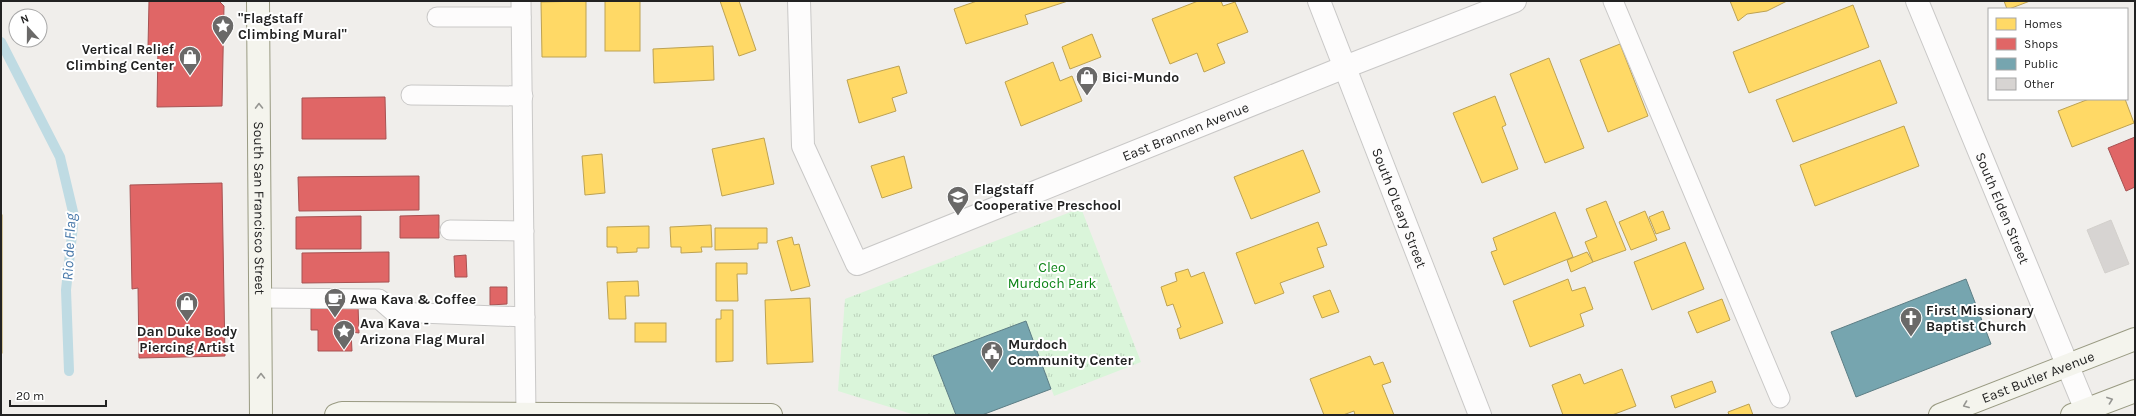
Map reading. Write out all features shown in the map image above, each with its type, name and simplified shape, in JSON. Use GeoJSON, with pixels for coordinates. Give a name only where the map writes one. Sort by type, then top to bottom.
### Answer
{"type":"FeatureCollection","features":[{"type":"Feature","properties":{"kind":"main road","name":"South San Francisco Street"},"geometry":{"type":"LineString","coordinates":[[258,1],[261,415]]}},
{"type":"Feature","properties":{"kind":"main road","name":"East Butler Avenue"},"geometry":{"type":"LineString","coordinates":[[1940,415],[2135,339]]}},
{"type":"Feature","properties":{"kind":"main road"},"geometry":{"type":"LineString","coordinates":[[2082,413],[2135,391]]}},
{"type":"Feature","properties":{"kind":"main road"},"geometry":{"type":"LineString","coordinates":[[336,415],[342,413],[771,415]]}},
{"type":"Feature","properties":{"kind":"street","name":"East Brannen Avenue"},"geometry":{"type":"LineString","coordinates":[[799,1],[803,146],[857,264],[1346,67],[1515,1]]}},
{"type":"Feature","properties":{"kind":"street","name":"South O'Leary Street"},"geometry":{"type":"LineString","coordinates":[[1319,1],[1346,67],[1480,415]]}},
{"type":"Feature","properties":{"kind":"street","name":"South Elden Street"},"geometry":{"type":"LineString","coordinates":[[1917,1],[2068,365],[2082,413]]}},
{"type":"Feature","properties":{"kind":"lane"},"geometry":{"type":"LineString","coordinates":[[1613,1],[1780,398]]}},
{"type":"Feature","properties":{"kind":"lane"},"geometry":{"type":"LineString","coordinates":[[438,17],[521,9],[526,414]]}},
{"type":"Feature","properties":{"kind":"lane"},"geometry":{"type":"LineString","coordinates":[[411,95],[523,96]]}},
{"type":"Feature","properties":{"kind":"lane"},"geometry":{"type":"LineString","coordinates":[[450,230],[524,231]]}},
{"type":"Feature","properties":{"kind":"lane"},"geometry":{"type":"LineString","coordinates":[[261,298],[379,299],[394,312],[525,317]]}},
{"type":"Feature","properties":{"kind":"green space","name":"Cleo Murdoch Park"},"geometry":{"type":"Polygon","coordinates":[[[1081,208],[1141,362],[1054,396],[1026,321],[934,356],[956,415],[915,415],[838,391],[845,299],[1081,208]]]}},
{"type":"Feature","properties":{"kind":"building: Homes"},"geometry":{"type":"Polygon","coordinates":[[[586,1],[586,57],[542,57],[541,2],[586,1]]]}},
{"type":"Feature","properties":{"kind":"building: Homes"},"geometry":{"type":"Polygon","coordinates":[[[605,1],[640,1],[640,51],[605,51],[605,1]]]}},
{"type":"Feature","properties":{"kind":"building: Homes"},"geometry":{"type":"Polygon","coordinates":[[[720,1],[739,1],[756,50],[739,56],[720,1]]]}},
{"type":"Feature","properties":{"kind":"building: Homes"},"geometry":{"type":"Polygon","coordinates":[[[977,1],[1068,1],[1025,15],[1028,24],[966,44],[954,9],[977,1]]]}},
{"type":"Feature","properties":{"kind":"building: Homes"},"geometry":{"type":"Polygon","coordinates":[[[1198,1],[1221,1],[1223,6],[1235,2],[1248,32],[1217,44],[1225,63],[1204,72],[1197,53],[1170,64],[1152,19],[1198,1]]]}},
{"type":"Feature","properties":{"kind":"building: Homes"},"geometry":{"type":"Polygon","coordinates":[[[1730,1],[1787,1],[1767,11],[1747,14],[1738,21],[1730,1]]]}},
{"type":"Feature","properties":{"kind":"building: Homes"},"geometry":{"type":"Polygon","coordinates":[[[2004,1],[2030,1],[2012,8],[2007,8],[2004,1]]]}},
{"type":"Feature","properties":{"kind":"building: Homes"},"geometry":{"type":"Polygon","coordinates":[[[1853,5],[1869,47],[1749,93],[1733,52],[1853,5]]]}},
{"type":"Feature","properties":{"kind":"building: Homes"},"geometry":{"type":"Polygon","coordinates":[[[1092,34],[1101,57],[1070,69],[1062,47],[1092,34]]]}},
{"type":"Feature","properties":{"kind":"building: Homes"},"geometry":{"type":"Polygon","coordinates":[[[1620,44],[1648,116],[1608,132],[1580,60],[1620,44]]]}},
{"type":"Feature","properties":{"kind":"building: Homes"},"geometry":{"type":"Polygon","coordinates":[[[713,46],[714,80],[654,83],[653,49],[713,46]]]}},
{"type":"Feature","properties":{"kind":"building: Homes"},"geometry":{"type":"Polygon","coordinates":[[[1549,58],[1584,148],[1545,163],[1510,74],[1549,58]]]}},
{"type":"Feature","properties":{"kind":"building: Homes"},"geometry":{"type":"Polygon","coordinates":[[[1880,60],[1897,103],[1793,142],[1776,100],[1880,60]]]}},
{"type":"Feature","properties":{"kind":"building: Homes"},"geometry":{"type":"Polygon","coordinates":[[[1053,62],[1060,81],[1072,76],[1082,101],[1021,126],[1005,82],[1053,62]]]}},
{"type":"Feature","properties":{"kind":"building: Homes"},"geometry":{"type":"Polygon","coordinates":[[[899,66],[907,93],[892,98],[896,111],[859,123],[847,80],[899,66]]]}},
{"type":"Feature","properties":{"kind":"building: Homes"},"geometry":{"type":"Polygon","coordinates":[[[1495,96],[1506,125],[1502,127],[1518,169],[1482,183],[1453,113],[1495,96]]]}},
{"type":"Feature","properties":{"kind":"building: Homes"},"geometry":{"type":"Polygon","coordinates":[[[2086,100],[2125,100],[2134,123],[2072,147],[2058,111],[2086,100]]]}},
{"type":"Feature","properties":{"kind":"building: Homes"},"geometry":{"type":"Polygon","coordinates":[[[1904,126],[1919,166],[1815,206],[1800,165],[1904,126]]]}},
{"type":"Feature","properties":{"kind":"building: Homes"},"geometry":{"type":"Polygon","coordinates":[[[764,138],[774,184],[722,196],[712,149],[764,138]]]}},
{"type":"Feature","properties":{"kind":"building: Homes"},"geometry":{"type":"Polygon","coordinates":[[[1303,150],[1320,192],[1251,219],[1234,177],[1303,150]]]}},
{"type":"Feature","properties":{"kind":"building: Homes"},"geometry":{"type":"Polygon","coordinates":[[[602,154],[605,193],[585,195],[582,156],[602,154]]]}},
{"type":"Feature","properties":{"kind":"building: Homes"},"geometry":{"type":"Polygon","coordinates":[[[904,156],[912,188],[882,198],[871,166],[904,156]]]}},
{"type":"Feature","properties":{"kind":"building: Homes"},"geometry":{"type":"Polygon","coordinates":[[[1606,201],[1626,250],[1593,262],[1585,242],[1597,237],[1586,209],[1606,201]]]}},
{"type":"Feature","properties":{"kind":"building: Homes"},"geometry":{"type":"Polygon","coordinates":[[[1645,211],[1657,240],[1631,250],[1619,222],[1645,211]]]}},
{"type":"Feature","properties":{"kind":"building: Homes"},"geometry":{"type":"Polygon","coordinates":[[[1663,211],[1670,229],[1656,234],[1649,217],[1663,211]]]}},
{"type":"Feature","properties":{"kind":"building: Homes"},"geometry":{"type":"Polygon","coordinates":[[[1555,212],[1573,257],[1504,285],[1491,252],[1497,250],[1493,238],[1555,212]]]}},
{"type":"Feature","properties":{"kind":"building: Homes"},"geometry":{"type":"Polygon","coordinates":[[[2,215],[2,353],[1,353],[2,215]]]}},
{"type":"Feature","properties":{"kind":"building: Homes"},"geometry":{"type":"Polygon","coordinates":[[[1318,222],[1327,245],[1317,248],[1324,267],[1280,283],[1284,293],[1255,304],[1236,253],[1318,222]]]}},
{"type":"Feature","properties":{"kind":"building: Homes"},"geometry":{"type":"Polygon","coordinates":[[[711,225],[712,247],[701,247],[702,252],[681,253],[681,247],[671,247],[670,227],[711,225]]]}},
{"type":"Feature","properties":{"kind":"building: Homes"},"geometry":{"type":"Polygon","coordinates":[[[649,226],[649,248],[637,248],[637,252],[617,253],[617,247],[607,247],[607,227],[649,226]]]}},
{"type":"Feature","properties":{"kind":"building: Homes"},"geometry":{"type":"Polygon","coordinates":[[[715,228],[767,228],[767,243],[758,243],[758,249],[715,250],[715,228]]]}},
{"type":"Feature","properties":{"kind":"building: Homes"},"geometry":{"type":"Polygon","coordinates":[[[792,237],[794,245],[799,244],[810,286],[791,291],[777,241],[792,237]]]}},
{"type":"Feature","properties":{"kind":"building: Homes"},"geometry":{"type":"Polygon","coordinates":[[[1685,242],[1704,289],[1652,310],[1634,262],[1685,242]]]}},
{"type":"Feature","properties":{"kind":"building: Homes"},"geometry":{"type":"Polygon","coordinates":[[[1587,252],[1593,262],[1571,272],[1567,260],[1587,252]]]}},
{"type":"Feature","properties":{"kind":"building: Homes"},"geometry":{"type":"Polygon","coordinates":[[[716,263],[747,263],[747,274],[737,274],[738,301],[716,301],[716,263]]]}},
{"type":"Feature","properties":{"kind":"building: Homes"},"geometry":{"type":"Polygon","coordinates":[[[1188,269],[1191,277],[1204,272],[1223,323],[1180,339],[1177,329],[1181,327],[1173,304],[1167,306],[1161,287],[1177,281],[1175,273],[1188,269]]]}},
{"type":"Feature","properties":{"kind":"building: Homes"},"geometry":{"type":"Polygon","coordinates":[[[1568,279],[1572,291],[1585,287],[1593,309],[1580,314],[1584,326],[1530,347],[1513,301],[1568,279]]]}},
{"type":"Feature","properties":{"kind":"building: Homes"},"geometry":{"type":"Polygon","coordinates":[[[638,281],[639,296],[625,296],[626,319],[609,319],[607,282],[638,281]]]}},
{"type":"Feature","properties":{"kind":"building: Homes"},"geometry":{"type":"Polygon","coordinates":[[[1330,290],[1339,312],[1322,318],[1313,296],[1330,290]]]}},
{"type":"Feature","properties":{"kind":"building: Homes"},"geometry":{"type":"Polygon","coordinates":[[[810,298],[813,362],[767,364],[765,300],[810,298]]]}},
{"type":"Feature","properties":{"kind":"building: Homes"},"geometry":{"type":"Polygon","coordinates":[[[1722,299],[1730,320],[1697,333],[1688,312],[1722,299]]]}},
{"type":"Feature","properties":{"kind":"building: Homes"},"geometry":{"type":"Polygon","coordinates":[[[721,310],[733,310],[733,361],[716,362],[716,319],[721,319],[721,310]]]}},
{"type":"Feature","properties":{"kind":"building: Homes"},"geometry":{"type":"Polygon","coordinates":[[[635,323],[666,323],[666,342],[635,342],[635,323]]]}},
{"type":"Feature","properties":{"kind":"building: Homes"},"geometry":{"type":"Polygon","coordinates":[[[1370,356],[1374,365],[1383,362],[1391,382],[1382,385],[1394,415],[1355,415],[1354,411],[1343,415],[1324,415],[1310,379],[1370,356]]]}},
{"type":"Feature","properties":{"kind":"building: Homes"},"geometry":{"type":"Polygon","coordinates":[[[1622,369],[1636,406],[1612,415],[1563,415],[1552,385],[1580,374],[1584,384],[1622,369]]]}},
{"type":"Feature","properties":{"kind":"building: Homes"},"geometry":{"type":"Polygon","coordinates":[[[1712,381],[1716,392],[1675,408],[1671,396],[1712,381]]]}},
{"type":"Feature","properties":{"kind":"building: Homes"},"geometry":{"type":"Polygon","coordinates":[[[1749,404],[1753,415],[1729,415],[1728,412],[1749,404]]]}},
{"type":"Feature","properties":{"kind":"building: Shops","name":"Vertical Relief Climbing Center"},"geometry":{"type":"Polygon","coordinates":[[[149,1],[219,1],[224,6],[222,106],[157,107],[158,47],[148,47],[149,1]]]}},
{"type":"Feature","properties":{"kind":"building: Shops"},"geometry":{"type":"Polygon","coordinates":[[[385,97],[386,139],[302,139],[302,98],[385,97]]]}},
{"type":"Feature","properties":{"kind":"building: Shops"},"geometry":{"type":"Polygon","coordinates":[[[2135,137],[2135,187],[2126,191],[2108,148],[2135,137]]]}},
{"type":"Feature","properties":{"kind":"building: Shops"},"geometry":{"type":"Polygon","coordinates":[[[419,176],[419,210],[299,211],[298,177],[419,176]]]}},
{"type":"Feature","properties":{"kind":"building: Shops"},"geometry":{"type":"Polygon","coordinates":[[[222,183],[225,356],[139,358],[138,288],[132,289],[130,185],[222,183]]]}},
{"type":"Feature","properties":{"kind":"building: Shops"},"geometry":{"type":"Polygon","coordinates":[[[439,215],[439,238],[400,238],[400,216],[439,215]]]}},
{"type":"Feature","properties":{"kind":"building: Shops"},"geometry":{"type":"Polygon","coordinates":[[[361,216],[361,249],[296,249],[296,217],[361,216]]]}},
{"type":"Feature","properties":{"kind":"building: Shops"},"geometry":{"type":"Polygon","coordinates":[[[389,252],[389,282],[302,283],[302,253],[389,252]]]}},
{"type":"Feature","properties":{"kind":"building: Shops"},"geometry":{"type":"Polygon","coordinates":[[[466,255],[467,277],[455,277],[454,256],[466,255]]]}},
{"type":"Feature","properties":{"kind":"building: Shops"},"geometry":{"type":"Polygon","coordinates":[[[490,287],[507,287],[507,304],[490,305],[490,287]]]}},
{"type":"Feature","properties":{"kind":"building: Shops","name":"Awa Kava & Coffee"},"geometry":{"type":"Polygon","coordinates":[[[358,305],[359,333],[351,332],[352,351],[318,351],[318,330],[311,330],[311,308],[358,305]]]}},
{"type":"Feature","properties":{"kind":"building: Public","name":"First Missionary Baptist Church"},"geometry":{"type":"Polygon","coordinates":[[[1966,279],[1991,344],[1856,397],[1831,332],[1966,279]]]}},
{"type":"Feature","properties":{"kind":"building: Public","name":"Murdoch Community Center"},"geometry":{"type":"Polygon","coordinates":[[[1026,321],[1051,389],[982,415],[956,415],[933,356],[1026,321]]]}},
{"type":"Feature","properties":{"kind":"building: Other"},"geometry":{"type":"Polygon","coordinates":[[[2111,220],[2129,264],[2105,273],[2087,230],[2111,220]]]}},
{"type":"Feature","properties":{"kind":"waterway","name":"Rio de Flag"},"geometry":{"type":"LineString","coordinates":[[1,42],[60,157],[74,216],[66,290],[69,371]]}},
{"type":"Feature","properties":{"kind":"place","name":"\"Flagstaff Climbing Mural\""},"geometry":{"type":"Point","coordinates":[223,46]}},
{"type":"Feature","properties":{"kind":"place","name":"Vertical Relief Climbing Center"},"geometry":{"type":"Point","coordinates":[190,76]}},
{"type":"Feature","properties":{"kind":"place","name":"Bici-Mundo"},"geometry":{"type":"Point","coordinates":[1087,96]}},
{"type":"Feature","properties":{"kind":"place","name":"Flagstaff Cooperative Preschool"},"geometry":{"type":"Point","coordinates":[958,216]}},
{"type":"Feature","properties":{"kind":"place","name":"Awa Kava & Coffee"},"geometry":{"type":"Point","coordinates":[335,318]}},
{"type":"Feature","properties":{"kind":"place","name":"Dan Duke Body Piercing Artist"},"geometry":{"type":"Point","coordinates":[187,322]}},
{"type":"Feature","properties":{"kind":"place","name":"First Missionary Baptist Church"},"geometry":{"type":"Point","coordinates":[1911,338]}},
{"type":"Feature","properties":{"kind":"place","name":"Ava Kava - Arizona Flag Mural"},"geometry":{"type":"Point","coordinates":[344,350]}},
{"type":"Feature","properties":{"kind":"place","name":"Murdoch Community Center"},"geometry":{"type":"Point","coordinates":[992,372]}}]}
